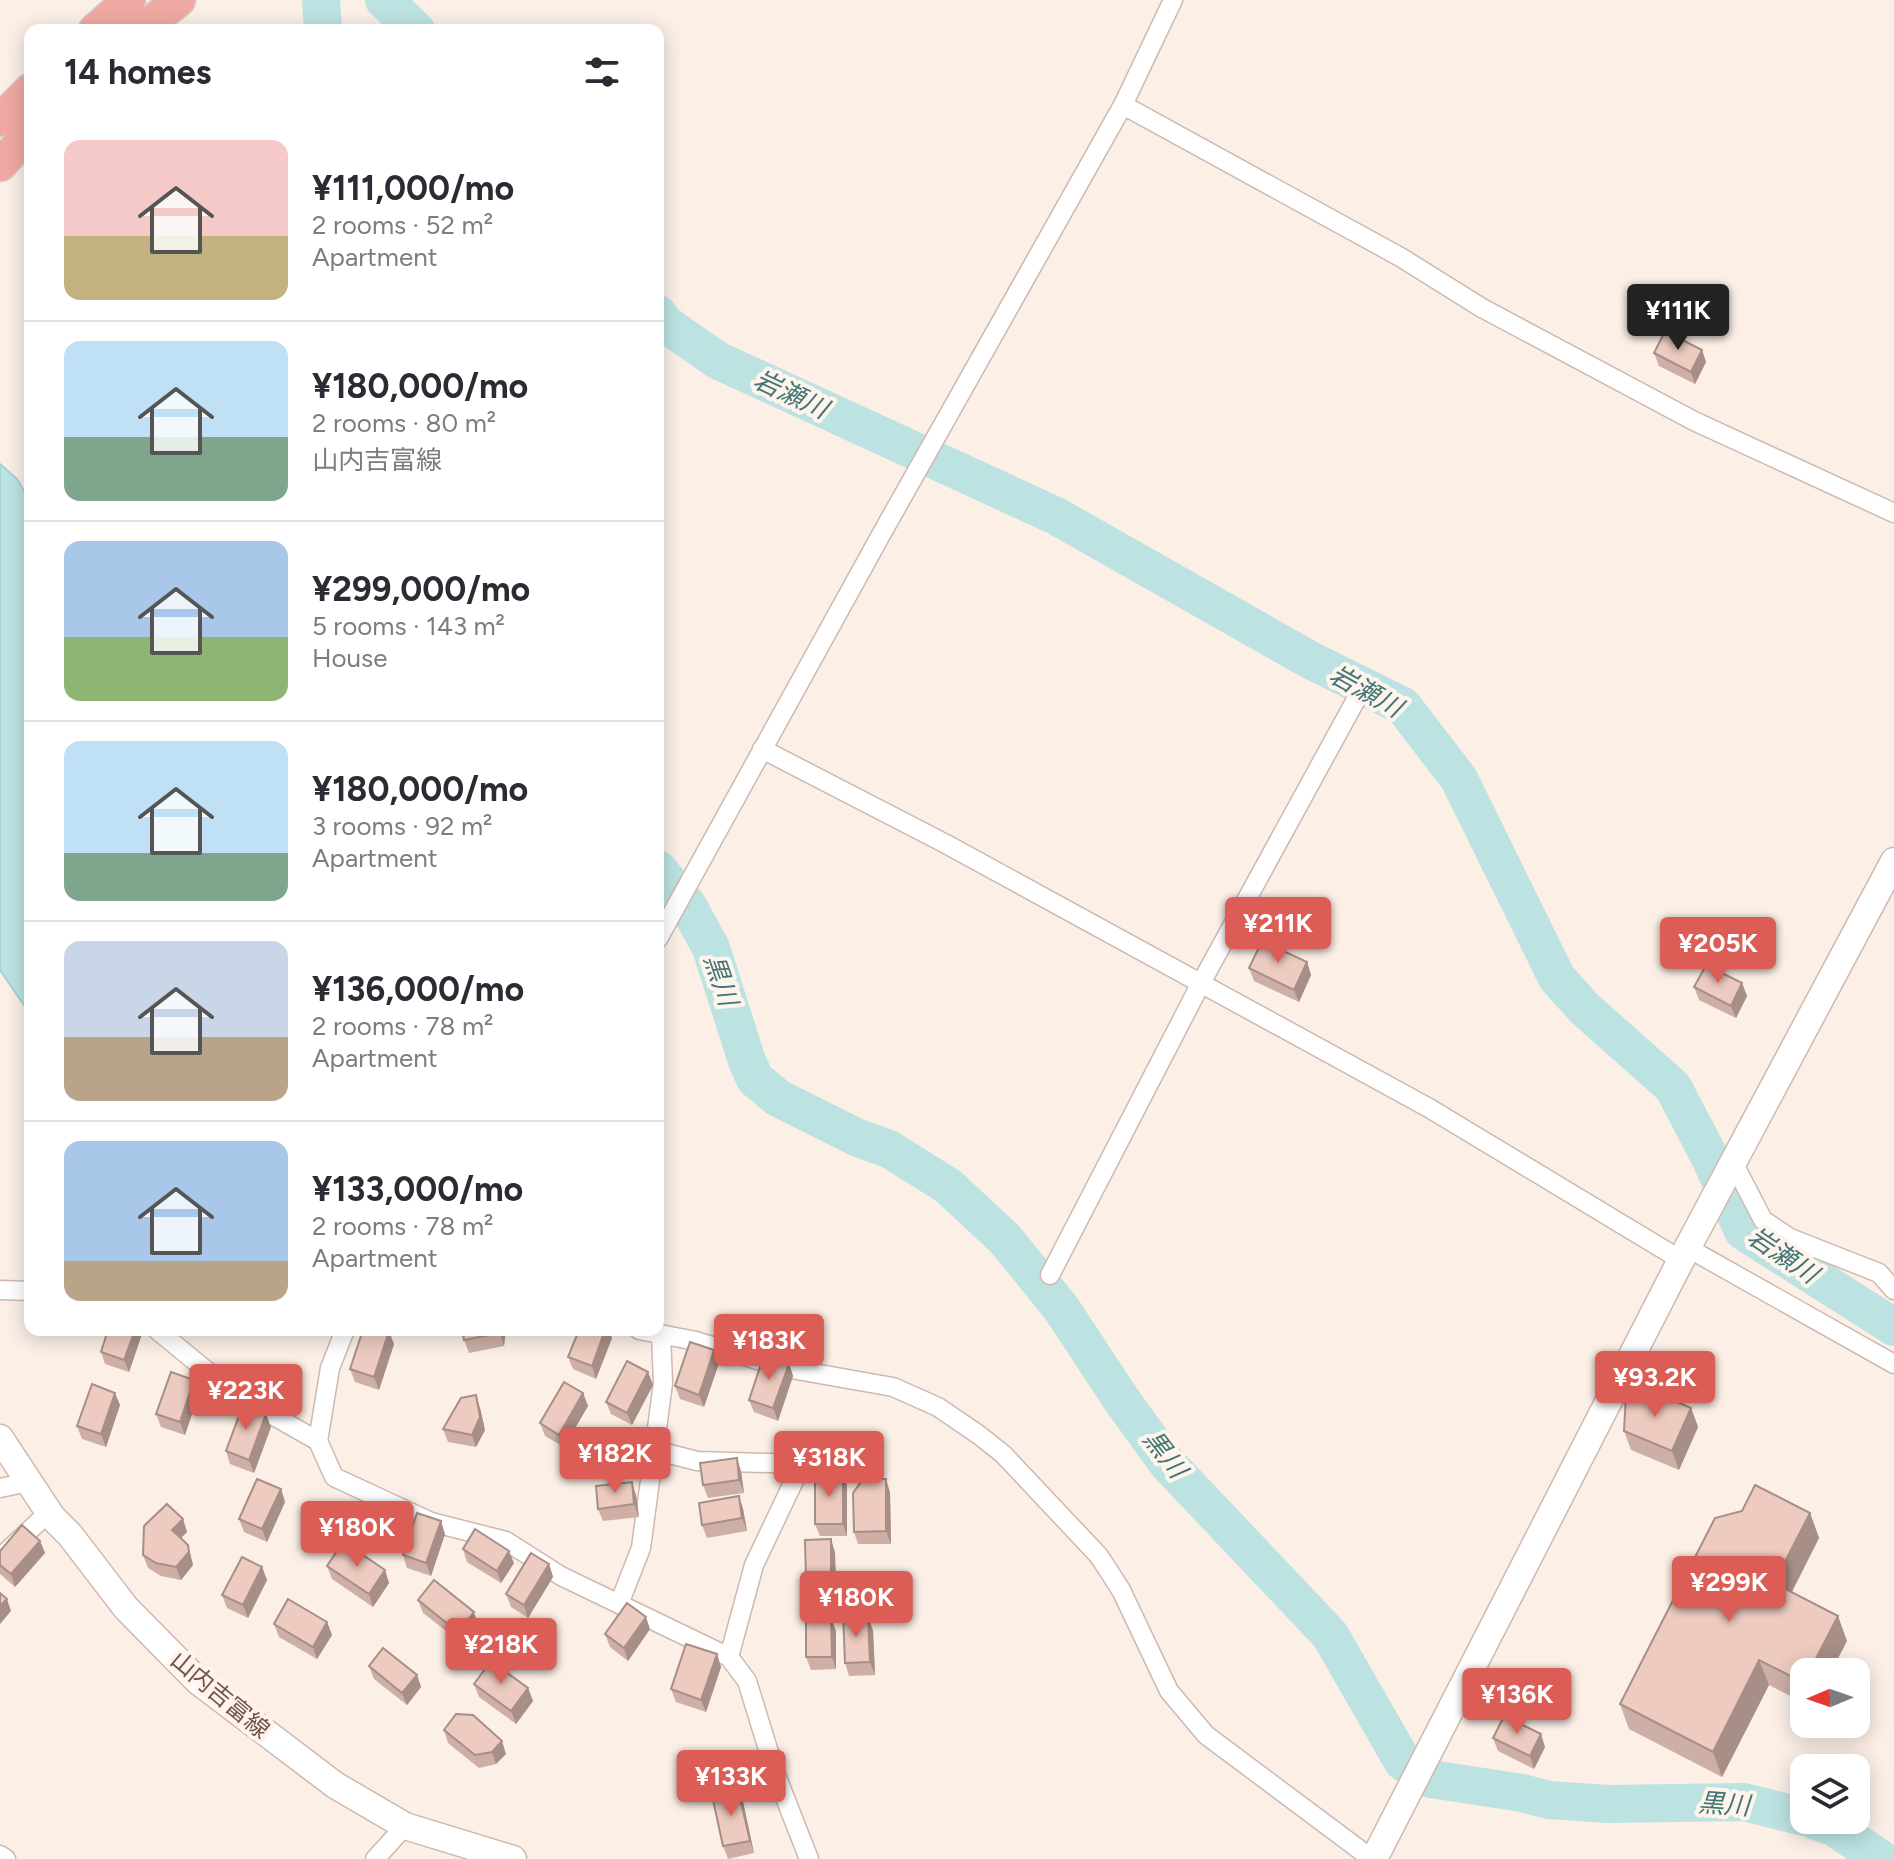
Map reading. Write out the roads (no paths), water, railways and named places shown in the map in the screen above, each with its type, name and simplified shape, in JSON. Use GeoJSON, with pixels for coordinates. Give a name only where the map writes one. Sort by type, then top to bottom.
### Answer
{"type":"FeatureCollection","features":[{"type":"Feature","properties":{"kind":"highway"},"geometry":{"type":"LineString","coordinates":[[102,24],[129,0]]}},
{"type":"Feature","properties":{"kind":"highway"},"geometry":{"type":"LineString","coordinates":[[149,24],[179,0]]}},
{"type":"Feature","properties":{"kind":"highway"},"geometry":{"type":"LineString","coordinates":[[0,120],[24,96]]}},
{"type":"Feature","properties":{"kind":"highway"},"geometry":{"type":"LineString","coordinates":[[0,165],[24,139]]}},
{"type":"Feature","properties":{"kind":"street"},"geometry":{"type":"LineString","coordinates":[[664,928],[1123,105],[1173,0]]}},
{"type":"Feature","properties":{"kind":"street"},"geometry":{"type":"LineString","coordinates":[[1123,105],[1388,250],[1482,308],[1694,421],[1894,513]]}},
{"type":"Feature","properties":{"kind":"street"},"geometry":{"type":"LineString","coordinates":[[1050,1275],[1201,983],[1358,696]]}},
{"type":"Feature","properties":{"kind":"street"},"geometry":{"type":"LineString","coordinates":[[762,749],[946,844],[1429,1108],[1685,1254],[1894,1364]]}},
{"type":"Feature","properties":{"kind":"street"},"geometry":{"type":"LineString","coordinates":[[664,1335],[696,1341],[780,1367],[893,1387],[938,1407],[979,1435],[1003,1454],[1099,1556],[1121,1590],[1169,1691],[1206,1735],[1373,1859],[1685,1254],[1894,861]]}},
{"type":"Feature","properties":{"kind":"street"},"geometry":{"type":"LineString","coordinates":[[1730,1172],[1763,1220],[1790,1238],[1879,1273],[1894,1290]]}},
{"type":"Feature","properties":{"kind":"street"},"geometry":{"type":"LineString","coordinates":[[0,1290],[24,1291]]}},
{"type":"Feature","properties":{"kind":"street"},"geometry":{"type":"LineString","coordinates":[[164,1336],[235,1394],[318,1441]]}},
{"type":"Feature","properties":{"kind":"street"},"geometry":{"type":"LineString","coordinates":[[343,1336],[330,1368],[318,1441],[334,1477],[431,1522],[506,1541],[561,1576],[729,1657],[747,1681],[776,1775],[809,1859]]}},
{"type":"Feature","properties":{"kind":"street"},"geometry":{"type":"LineString","coordinates":[[619,1604],[641,1548],[663,1383],[661,1336]]}},
{"type":"Feature","properties":{"kind":"street","name":"山内吉富線"},"geometry":{"type":"LineString","coordinates":[[0,1438],[49,1512],[126,1608],[199,1682],[335,1785],[405,1826],[513,1859]]}},
{"type":"Feature","properties":{"kind":"street"},"geometry":{"type":"LineString","coordinates":[[654,1450],[697,1461],[802,1464],[754,1565],[729,1657]]}},
{"type":"Feature","properties":{"kind":"street"},"geometry":{"type":"LineString","coordinates":[[0,1488],[29,1482]]}},
{"type":"Feature","properties":{"kind":"street"},"geometry":{"type":"LineString","coordinates":[[0,1558],[49,1512]]}},
{"type":"Feature","properties":{"kind":"street"},"geometry":{"type":"LineString","coordinates":[[375,1859],[405,1826]]}},
{"type":"Feature","properties":{"kind":"street"},"geometry":{"type":"LineString","coordinates":[[0,1855],[6,1859]]}},
{"type":"Feature","properties":{"kind":"water"},"geometry":{"type":"Polygon","coordinates":[[[0,464],[17,479],[24,491],[24,1005],[0,970],[0,464]]]}},
{"type":"Feature","properties":{"kind":"waterway","name":"黒川"},"geometry":{"type":"LineString","coordinates":[[321,0],[323,24]]}},
{"type":"Feature","properties":{"kind":"waterway","name":"岩瀬川"},"geometry":{"type":"LineString","coordinates":[[384,0],[410,24]]}},
{"type":"Feature","properties":{"kind":"waterway","name":"岩瀬川"},"geometry":{"type":"LineString","coordinates":[[664,323],[717,360],[1056,516],[1310,660],[1403,706],[1459,779],[1557,978],[1585,1009],[1673,1087],[1743,1231],[1894,1327]]}},
{"type":"Feature","properties":{"kind":"waterway","name":"黒川"},"geometry":{"type":"LineString","coordinates":[[664,876],[688,906],[711,948],[755,1079],[778,1098],[858,1138],[889,1149],[948,1186],[1005,1239],[1061,1308],[1168,1464],[1330,1635],[1403,1762],[1431,1779],[1549,1800],[1608,1804],[1744,1802],[1790,1814]]}},
{"type":"Feature","properties":{"kind":"waterway","name":"黒川"},"geometry":{"type":"LineString","coordinates":[[1844,1834],[1881,1859]]}}]}
